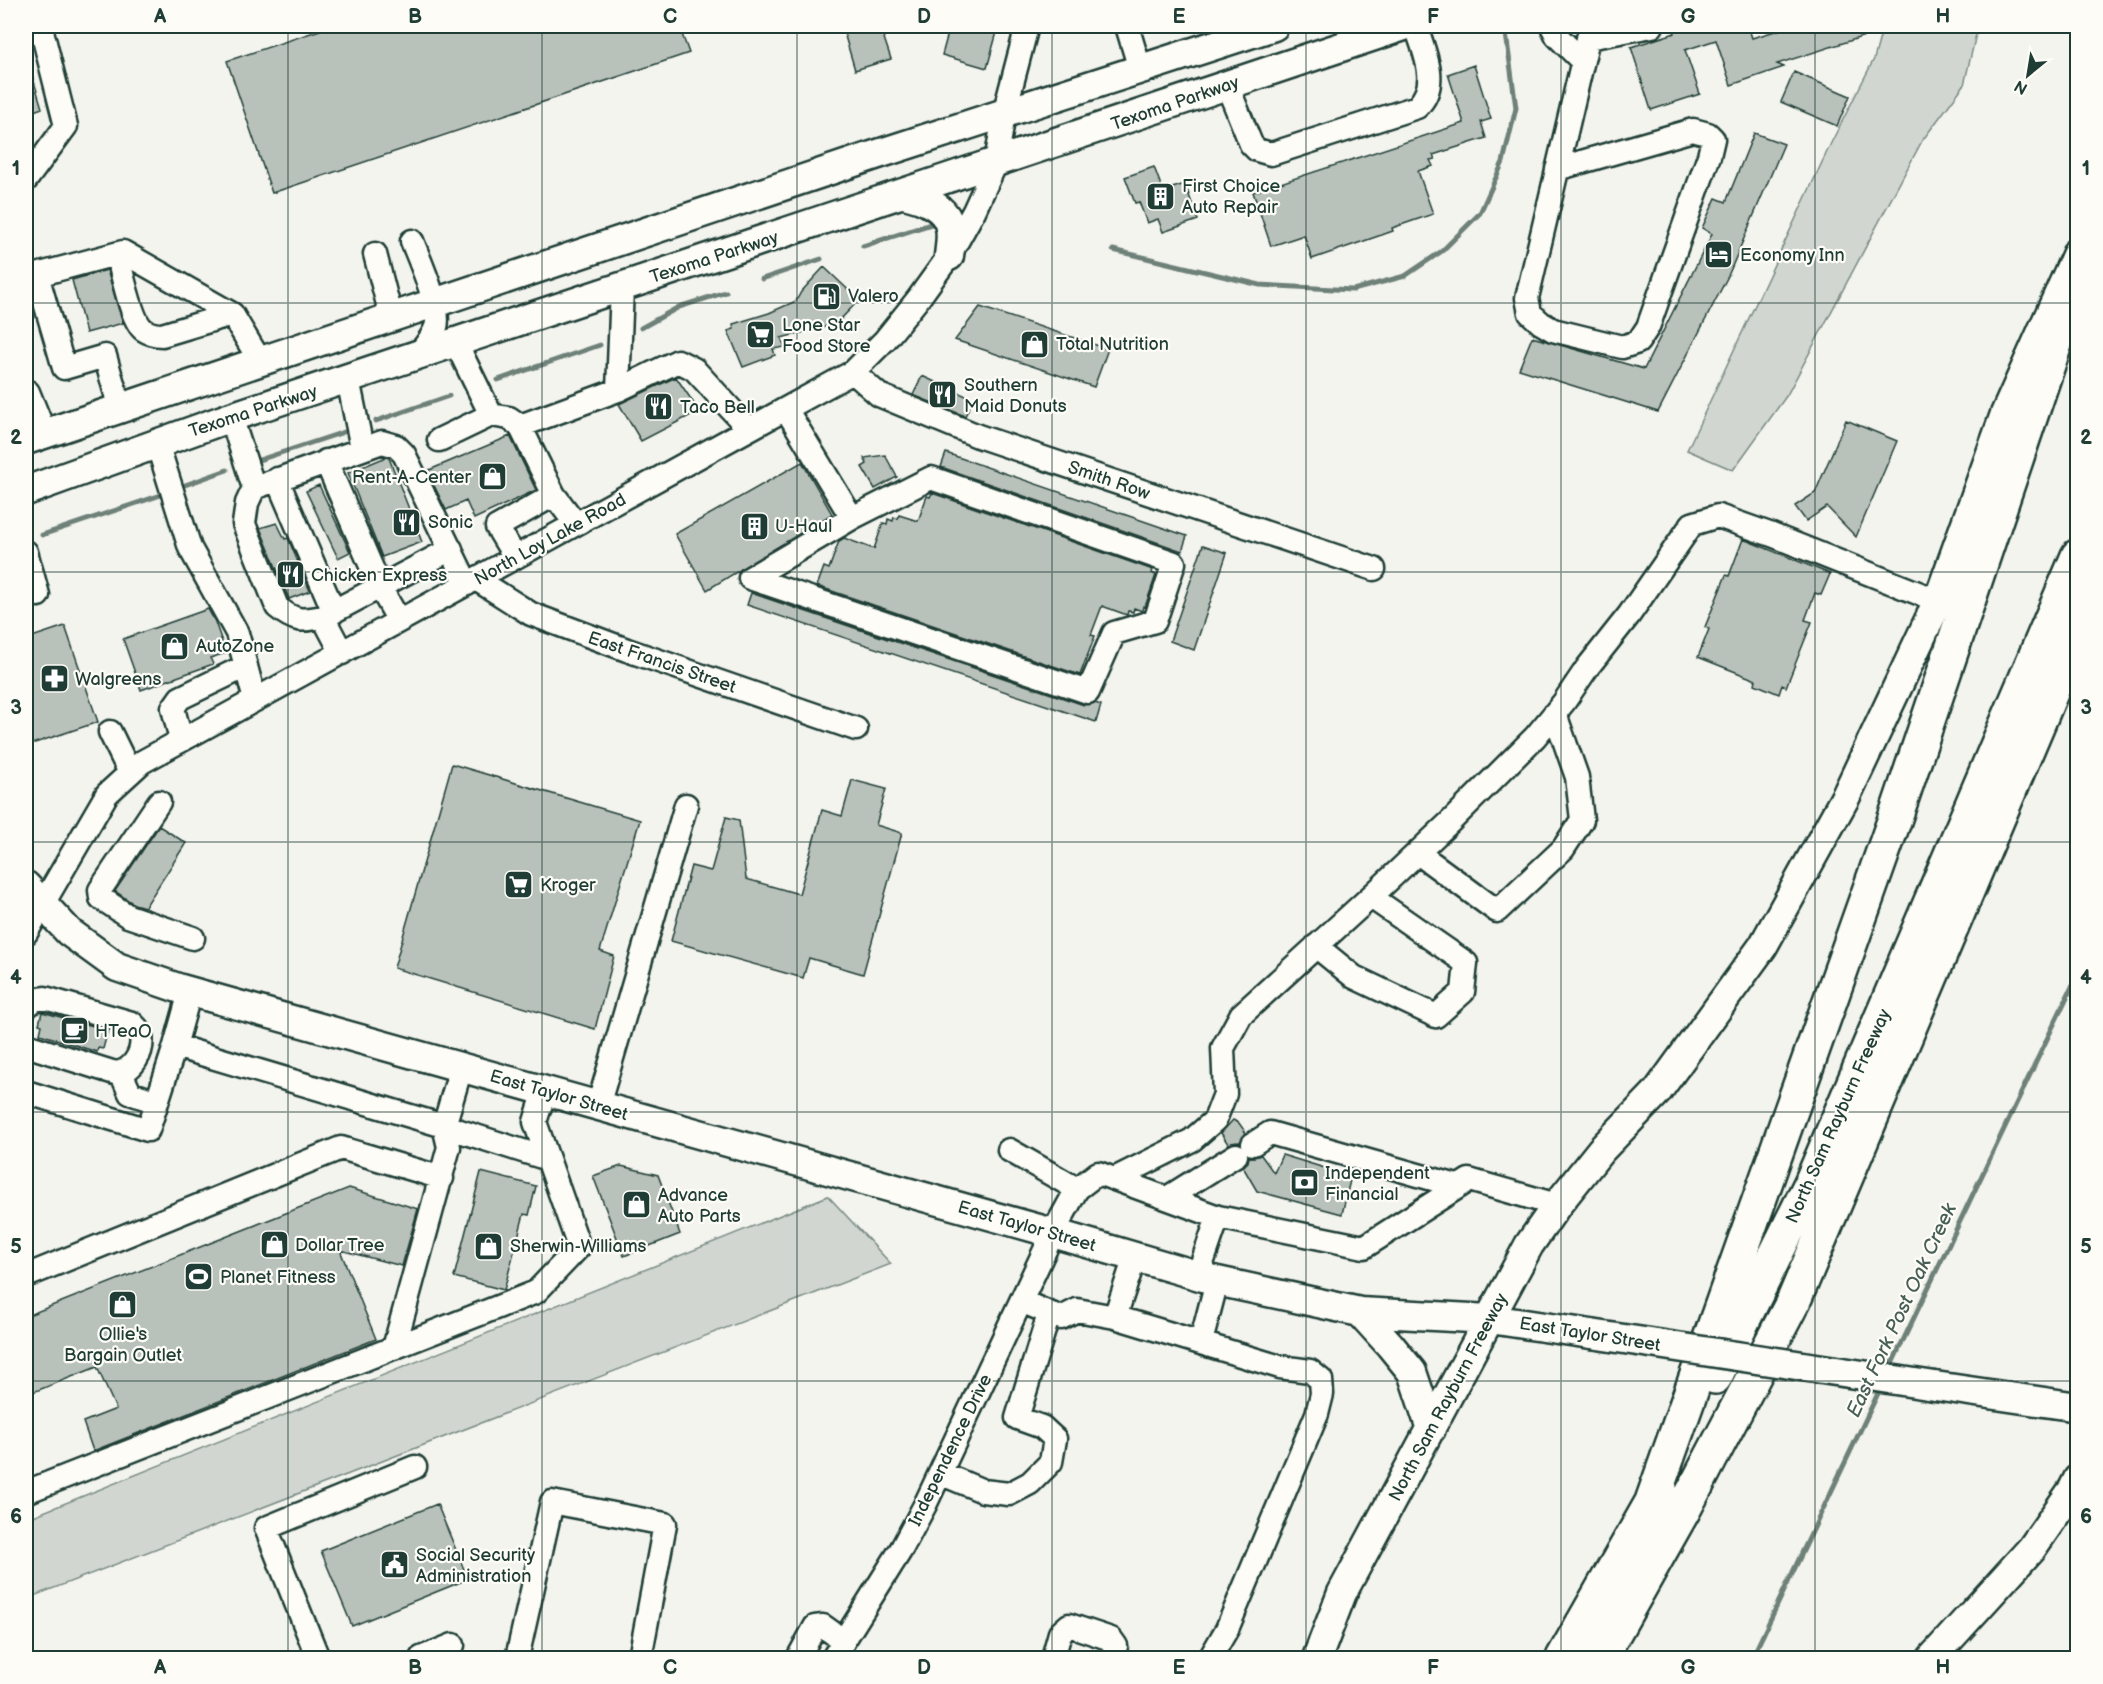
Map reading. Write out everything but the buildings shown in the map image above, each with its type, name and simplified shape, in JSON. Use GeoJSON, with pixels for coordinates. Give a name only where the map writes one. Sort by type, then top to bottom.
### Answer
{"type":"FeatureCollection","features":[{"type":"Feature","properties":{"kind":"highway"},"geometry":{"type":"LineString","coordinates":[[1650,1507],[1894,821],[2078,276]]}},
{"type":"Feature","properties":{"kind":"highway","name":"North Sam Rayburn Freeway"},"geometry":{"type":"LineString","coordinates":[[1563,1659],[1650,1507],[1811,1183],[2078,556]]}},
{"type":"Feature","properties":{"kind":"highway","name":"North Sam Rayburn Freeway"},"geometry":{"type":"LineString","coordinates":[[1600,1659],[1683,1511],[1794,1300],[2078,629]]}},
{"type":"Feature","properties":{"kind":"main road"},"geometry":{"type":"LineString","coordinates":[[35,437],[391,316],[1274,26]]}},
{"type":"Feature","properties":{"kind":"main road","name":"Texoma Parkway"},"geometry":{"type":"LineString","coordinates":[[26,491],[231,417],[1404,26]]}},
{"type":"Feature","properties":{"kind":"main road"},"geometry":{"type":"LineString","coordinates":[[904,194],[921,198],[948,220],[951,230],[949,256]]}},
{"type":"Feature","properties":{"kind":"main road","name":"North Sam Rayburn Freeway"},"geometry":{"type":"LineString","coordinates":[[1317,1659],[1342,1593],[1530,1245],[1557,1205],[1601,1150],[1657,1092],[1763,946],[1846,796],[1938,601],[2006,414],[2078,251]]}},
{"type":"Feature","properties":{"kind":"main road","name":"East Taylor Street"},"geometry":{"type":"LineString","coordinates":[[33,895],[69,932],[117,967],[190,992],[1208,1278],[1360,1312],[1490,1319],[2078,1407]]}},
{"type":"Feature","properties":{"kind":"main road"},"geometry":{"type":"LineString","coordinates":[[1360,1312],[1412,1372],[1431,1429]]}},
{"type":"Feature","properties":{"kind":"main road"},"geometry":{"type":"LineString","coordinates":[[1932,1659],[2032,1548],[2076,1485]]}},
{"type":"Feature","properties":{"kind":"street","name":"North Loy Lake Road"},"geometry":{"type":"LineString","coordinates":[[26,933],[33,895],[107,794],[142,762],[853,372],[885,339],[949,256],[974,211],[996,163],[1004,114],[1027,26]]}},
{"type":"Feature","properties":{"kind":"street"},"geometry":{"type":"LineString","coordinates":[[1127,26],[1140,69]]}},
{"type":"Feature","properties":{"kind":"street"},"geometry":{"type":"LineString","coordinates":[[1227,85],[1251,144],[1257,150],[1271,154],[1297,147],[1416,107],[1424,100],[1431,76],[1416,26]]}},
{"type":"Feature","properties":{"kind":"street"},"geometry":{"type":"LineString","coordinates":[[1552,26],[1557,36],[1582,61]]}},
{"type":"Feature","properties":{"kind":"street"},"geometry":{"type":"LineString","coordinates":[[1557,169],[1693,130],[1708,134],[1713,139],[1648,327],[1638,342],[1622,347],[1553,330],[1530,313],[1527,298],[1582,61],[1589,32],[1652,26]]}},
{"type":"Feature","properties":{"kind":"street"},"geometry":{"type":"LineString","coordinates":[[26,31],[40,27],[66,126],[26,180]]}},
{"type":"Feature","properties":{"kind":"street"},"geometry":{"type":"LineString","coordinates":[[412,241],[434,302],[437,319],[436,329],[418,356]]}},
{"type":"Feature","properties":{"kind":"street"},"geometry":{"type":"LineString","coordinates":[[120,408],[105,356],[64,368],[37,275],[123,252],[232,314],[260,361]]}},
{"type":"Feature","properties":{"kind":"street"},"geometry":{"type":"LineString","coordinates":[[117,254],[135,318],[142,329],[154,335],[162,335],[232,314]]}},
{"type":"Feature","properties":{"kind":"street"},"geometry":{"type":"LineString","coordinates":[[375,254],[391,316]]}},
{"type":"Feature","properties":{"kind":"street"},"geometry":{"type":"LineString","coordinates":[[618,390],[622,287]]}},
{"type":"Feature","properties":{"kind":"street"},"geometry":{"type":"LineString","coordinates":[[456,343],[491,415]]}},
{"type":"Feature","properties":{"kind":"street"},"geometry":{"type":"LineString","coordinates":[[520,426],[618,390],[678,361],[694,369],[749,429]]}},
{"type":"Feature","properties":{"kind":"street","name":"Smith Row"},"geometry":{"type":"LineString","coordinates":[[853,372],[879,395],[978,436],[1374,569]]}},
{"type":"Feature","properties":{"kind":"street"},"geometry":{"type":"LineString","coordinates":[[348,379],[362,448]]}},
{"type":"Feature","properties":{"kind":"street"},"geometry":{"type":"LineString","coordinates":[[26,393],[28,392],[35,437]]}},
{"type":"Feature","properties":{"kind":"street"},"geometry":{"type":"LineString","coordinates":[[786,409],[852,518]]}},
{"type":"Feature","properties":{"kind":"street"},"geometry":{"type":"LineString","coordinates":[[439,440],[491,415],[508,418],[520,426],[554,495],[576,524]]}},
{"type":"Feature","properties":{"kind":"street"},"geometry":{"type":"LineString","coordinates":[[231,417],[254,488],[247,503],[244,524],[277,607],[288,616],[302,621],[329,615],[451,549]]}},
{"type":"Feature","properties":{"kind":"street"},"geometry":{"type":"LineString","coordinates":[[254,488],[382,442],[396,446],[404,454],[451,549],[472,581]]}},
{"type":"Feature","properties":{"kind":"street"},"geometry":{"type":"LineString","coordinates":[[157,443],[190,548],[237,633],[255,700]]}},
{"type":"Feature","properties":{"kind":"street"},"geometry":{"type":"LineString","coordinates":[[326,461],[380,587],[399,621]]}},
{"type":"Feature","properties":{"kind":"street"},"geometry":{"type":"LineString","coordinates":[[931,478],[1174,563],[1155,621],[1114,633],[1088,692],[750,579],[852,518],[931,478]]}},
{"type":"Feature","properties":{"kind":"street"},"geometry":{"type":"LineString","coordinates":[[277,479],[342,653]]}},
{"type":"Feature","properties":{"kind":"street"},"geometry":{"type":"LineString","coordinates":[[515,557],[497,527],[554,495]]}},
{"type":"Feature","properties":{"kind":"street"},"geometry":{"type":"LineString","coordinates":[[1114,1179],[1192,1140],[1215,1120],[1225,1094],[1222,1048],[1241,1015],[1418,853],[1528,745],[1555,714],[1629,615],[1692,524],[1718,516],[1938,601]]}},
{"type":"Feature","properties":{"kind":"street"},"geometry":{"type":"LineString","coordinates":[[26,552],[39,595]]}},
{"type":"Feature","properties":{"kind":"street","name":"East Francis Street"},"geometry":{"type":"LineString","coordinates":[[472,581],[531,614],[627,650],[856,729]]}},
{"type":"Feature","properties":{"kind":"street"},"geometry":{"type":"LineString","coordinates":[[181,741],[173,708],[180,698],[246,666]]}},
{"type":"Feature","properties":{"kind":"street"},"geometry":{"type":"LineString","coordinates":[[1418,853],[1497,911],[1563,849],[1582,820],[1577,777],[1555,714]]}},
{"type":"Feature","properties":{"kind":"street"},"geometry":{"type":"LineString","coordinates":[[110,732],[130,773]]}},
{"type":"Feature","properties":{"kind":"street"},"geometry":{"type":"LineString","coordinates":[[159,802],[100,890],[101,898],[128,916],[194,938]]}},
{"type":"Feature","properties":{"kind":"street"},"geometry":{"type":"LineString","coordinates":[[598,1106],[686,805]]}},
{"type":"Feature","properties":{"kind":"street"},"geometry":{"type":"LineString","coordinates":[[1316,946],[1354,977],[1436,1016],[1462,992],[1466,963],[1371,897]]}},
{"type":"Feature","properties":{"kind":"street"},"geometry":{"type":"LineString","coordinates":[[26,1092],[148,1130],[190,992]]}},
{"type":"Feature","properties":{"kind":"street"},"geometry":{"type":"LineString","coordinates":[[26,1007],[34,1000],[45,998],[132,1023],[141,1033],[139,1055],[132,1066],[121,1073],[26,1045]]}},
{"type":"Feature","properties":{"kind":"street"},"geometry":{"type":"LineString","coordinates":[[175,1046],[548,1159]]}},
{"type":"Feature","properties":{"kind":"street"},"geometry":{"type":"LineString","coordinates":[[394,1348],[442,1178],[449,1148],[444,1126],[461,1068]]}},
{"type":"Feature","properties":{"kind":"street"},"geometry":{"type":"LineString","coordinates":[[121,1073],[130,1093],[157,1102]]}},
{"type":"Feature","properties":{"kind":"street"},"geometry":{"type":"LineString","coordinates":[[26,1492],[536,1292],[579,1246],[535,1122],[545,1091]]}},
{"type":"Feature","properties":{"kind":"street"},"geometry":{"type":"LineString","coordinates":[[1167,1198],[1269,1133],[1458,1186]]}},
{"type":"Feature","properties":{"kind":"street"},"geometry":{"type":"LineString","coordinates":[[26,1276],[341,1148],[442,1178]]}},
{"type":"Feature","properties":{"kind":"street"},"geometry":{"type":"LineString","coordinates":[[1009,1150],[1077,1189],[1098,1173],[1218,1217],[1364,1247],[1469,1180],[1557,1205]]}},
{"type":"Feature","properties":{"kind":"street","name":"Independence Drive"},"geometry":{"type":"LineString","coordinates":[[838,1653],[902,1548],[940,1473],[1053,1233],[1077,1189]]}},
{"type":"Feature","properties":{"kind":"street"},"geometry":{"type":"LineString","coordinates":[[1201,1342],[1218,1217]]}},
{"type":"Feature","properties":{"kind":"street"},"geometry":{"type":"LineString","coordinates":[[1115,1317],[1135,1257]]}},
{"type":"Feature","properties":{"kind":"street"},"geometry":{"type":"LineString","coordinates":[[1021,1301],[1061,1318],[1077,1311],[1115,1317],[1280,1367],[1310,1371],[1321,1380],[1322,1394],[1317,1414],[1227,1629],[1210,1659]]}},
{"type":"Feature","properties":{"kind":"street"},"geometry":{"type":"LineString","coordinates":[[940,1473],[982,1491],[1009,1494],[1030,1483],[1051,1462],[1055,1439],[1042,1427],[1017,1418],[1049,1314]]}},
{"type":"Feature","properties":{"kind":"street"},"geometry":{"type":"LineString","coordinates":[[318,1659],[266,1528],[415,1467]]}},
{"type":"Feature","properties":{"kind":"street"},"geometry":{"type":"LineString","coordinates":[[517,1659],[552,1502],[665,1524],[640,1659]]}},
{"type":"Feature","properties":{"kind":"street"},"geometry":{"type":"LineString","coordinates":[[1053,1659],[1060,1633],[1069,1625],[1111,1639],[1116,1646],[1113,1659]]}},
{"type":"Feature","properties":{"kind":"street"},"geometry":{"type":"LineString","coordinates":[[798,1659],[815,1627],[823,1626],[838,1653]]}},
{"type":"Feature","properties":{"kind":"street"},"geometry":{"type":"LineString","coordinates":[[421,1659],[453,1645]]}},
{"type":"Feature","properties":{"kind":"shaded area"},"geometry":{"type":"Polygon","coordinates":[[[1883,26],[1978,26],[1964,85],[1922,141],[1787,395],[1733,470],[1687,450],[1832,141],[1874,59],[1883,26]]]}},
{"type":"Feature","properties":{"kind":"shaded area"},"geometry":{"type":"Polygon","coordinates":[[[828,1196],[891,1264],[26,1599],[26,1519],[828,1196]]]}},
{"type":"Feature","properties":{"kind":"waterway"},"geometry":{"type":"LineString","coordinates":[[1113,250],[1260,285],[1353,290],[1405,276],[1442,251],[1480,213],[1503,162],[1516,108],[1505,26]]}},
{"type":"Feature","properties":{"kind":"waterway"},"geometry":{"type":"LineString","coordinates":[[863,246],[931,224]]}},
{"type":"Feature","properties":{"kind":"waterway"},"geometry":{"type":"LineString","coordinates":[[762,279],[821,259]]}},
{"type":"Feature","properties":{"kind":"waterway"},"geometry":{"type":"LineString","coordinates":[[641,328],[679,307],[726,292]]}},
{"type":"Feature","properties":{"kind":"waterway"},"geometry":{"type":"LineString","coordinates":[[498,380],[600,345]]}},
{"type":"Feature","properties":{"kind":"waterway"},"geometry":{"type":"LineString","coordinates":[[376,421],[449,396]]}},
{"type":"Feature","properties":{"kind":"waterway"},"geometry":{"type":"LineString","coordinates":[[259,460],[344,432]]}},
{"type":"Feature","properties":{"kind":"waterway"},"geometry":{"type":"LineString","coordinates":[[185,485],[227,470]]}},
{"type":"Feature","properties":{"kind":"waterway"},"geometry":{"type":"LineString","coordinates":[[42,535],[158,496]]}},
{"type":"Feature","properties":{"kind":"waterway","name":"East Fork Post Oak Creek"},"geometry":{"type":"LineString","coordinates":[[1889,1370],[2078,974]]}},
{"type":"Feature","properties":{"kind":"waterway","name":"East Fork Post Oak Creek"},"geometry":{"type":"LineString","coordinates":[[1752,1658],[1881,1387]]}},
{"type":"Feature","properties":{"kind":"place","name":"First Choice Auto Repair"},"geometry":{"type":"Point","coordinates":[1161,196]}},
{"type":"Feature","properties":{"kind":"place","name":"Economy Inn"},"geometry":{"type":"Point","coordinates":[1719,255]}},
{"type":"Feature","properties":{"kind":"place","name":"Valero"},"geometry":{"type":"Point","coordinates":[827,296]}},
{"type":"Feature","properties":{"kind":"place","name":"Lone Star Food Store"},"geometry":{"type":"Point","coordinates":[761,335]}},
{"type":"Feature","properties":{"kind":"place","name":"Total Nutrition"},"geometry":{"type":"Point","coordinates":[1035,344]}},
{"type":"Feature","properties":{"kind":"place","name":"Southern Maid Donuts"},"geometry":{"type":"Point","coordinates":[943,395]}},
{"type":"Feature","properties":{"kind":"place","name":"Taco Bell"},"geometry":{"type":"Point","coordinates":[659,407]}},
{"type":"Feature","properties":{"kind":"place","name":"Rent-A-Center"},"geometry":{"type":"Point","coordinates":[492,477]}},
{"type":"Feature","properties":{"kind":"place","name":"Sonic"},"geometry":{"type":"Point","coordinates":[407,522]}},
{"type":"Feature","properties":{"kind":"place","name":"U-Haul"},"geometry":{"type":"Point","coordinates":[754,526]}},
{"type":"Feature","properties":{"kind":"place","name":"Chicken Express"},"geometry":{"type":"Point","coordinates":[290,575]}},
{"type":"Feature","properties":{"kind":"place","name":"AutoZone"},"geometry":{"type":"Point","coordinates":[175,646]}},
{"type":"Feature","properties":{"kind":"place","name":"Walgreens"},"geometry":{"type":"Point","coordinates":[54,679]}},
{"type":"Feature","properties":{"kind":"place","name":"Kroger"},"geometry":{"type":"Point","coordinates":[519,885]}},
{"type":"Feature","properties":{"kind":"place","name":"HTeaO"},"geometry":{"type":"Point","coordinates":[74,1031]}},
{"type":"Feature","properties":{"kind":"place","name":"Independent Financial"},"geometry":{"type":"Point","coordinates":[1304,1183]}},
{"type":"Feature","properties":{"kind":"place","name":"Advance Auto Parts"},"geometry":{"type":"Point","coordinates":[637,1205]}},
{"type":"Feature","properties":{"kind":"place","name":"Dollar Tree"},"geometry":{"type":"Point","coordinates":[274,1245]}},
{"type":"Feature","properties":{"kind":"place","name":"Sherwin-Williams"},"geometry":{"type":"Point","coordinates":[489,1246]}},
{"type":"Feature","properties":{"kind":"place","name":"Planet Fitness"},"geometry":{"type":"Point","coordinates":[199,1277]}},
{"type":"Feature","properties":{"kind":"place","name":"Ollie's Bargain Outlet"},"geometry":{"type":"Point","coordinates":[123,1305]}},
{"type":"Feature","properties":{"kind":"place","name":"Social Security Administration"},"geometry":{"type":"Point","coordinates":[395,1565]}}]}
